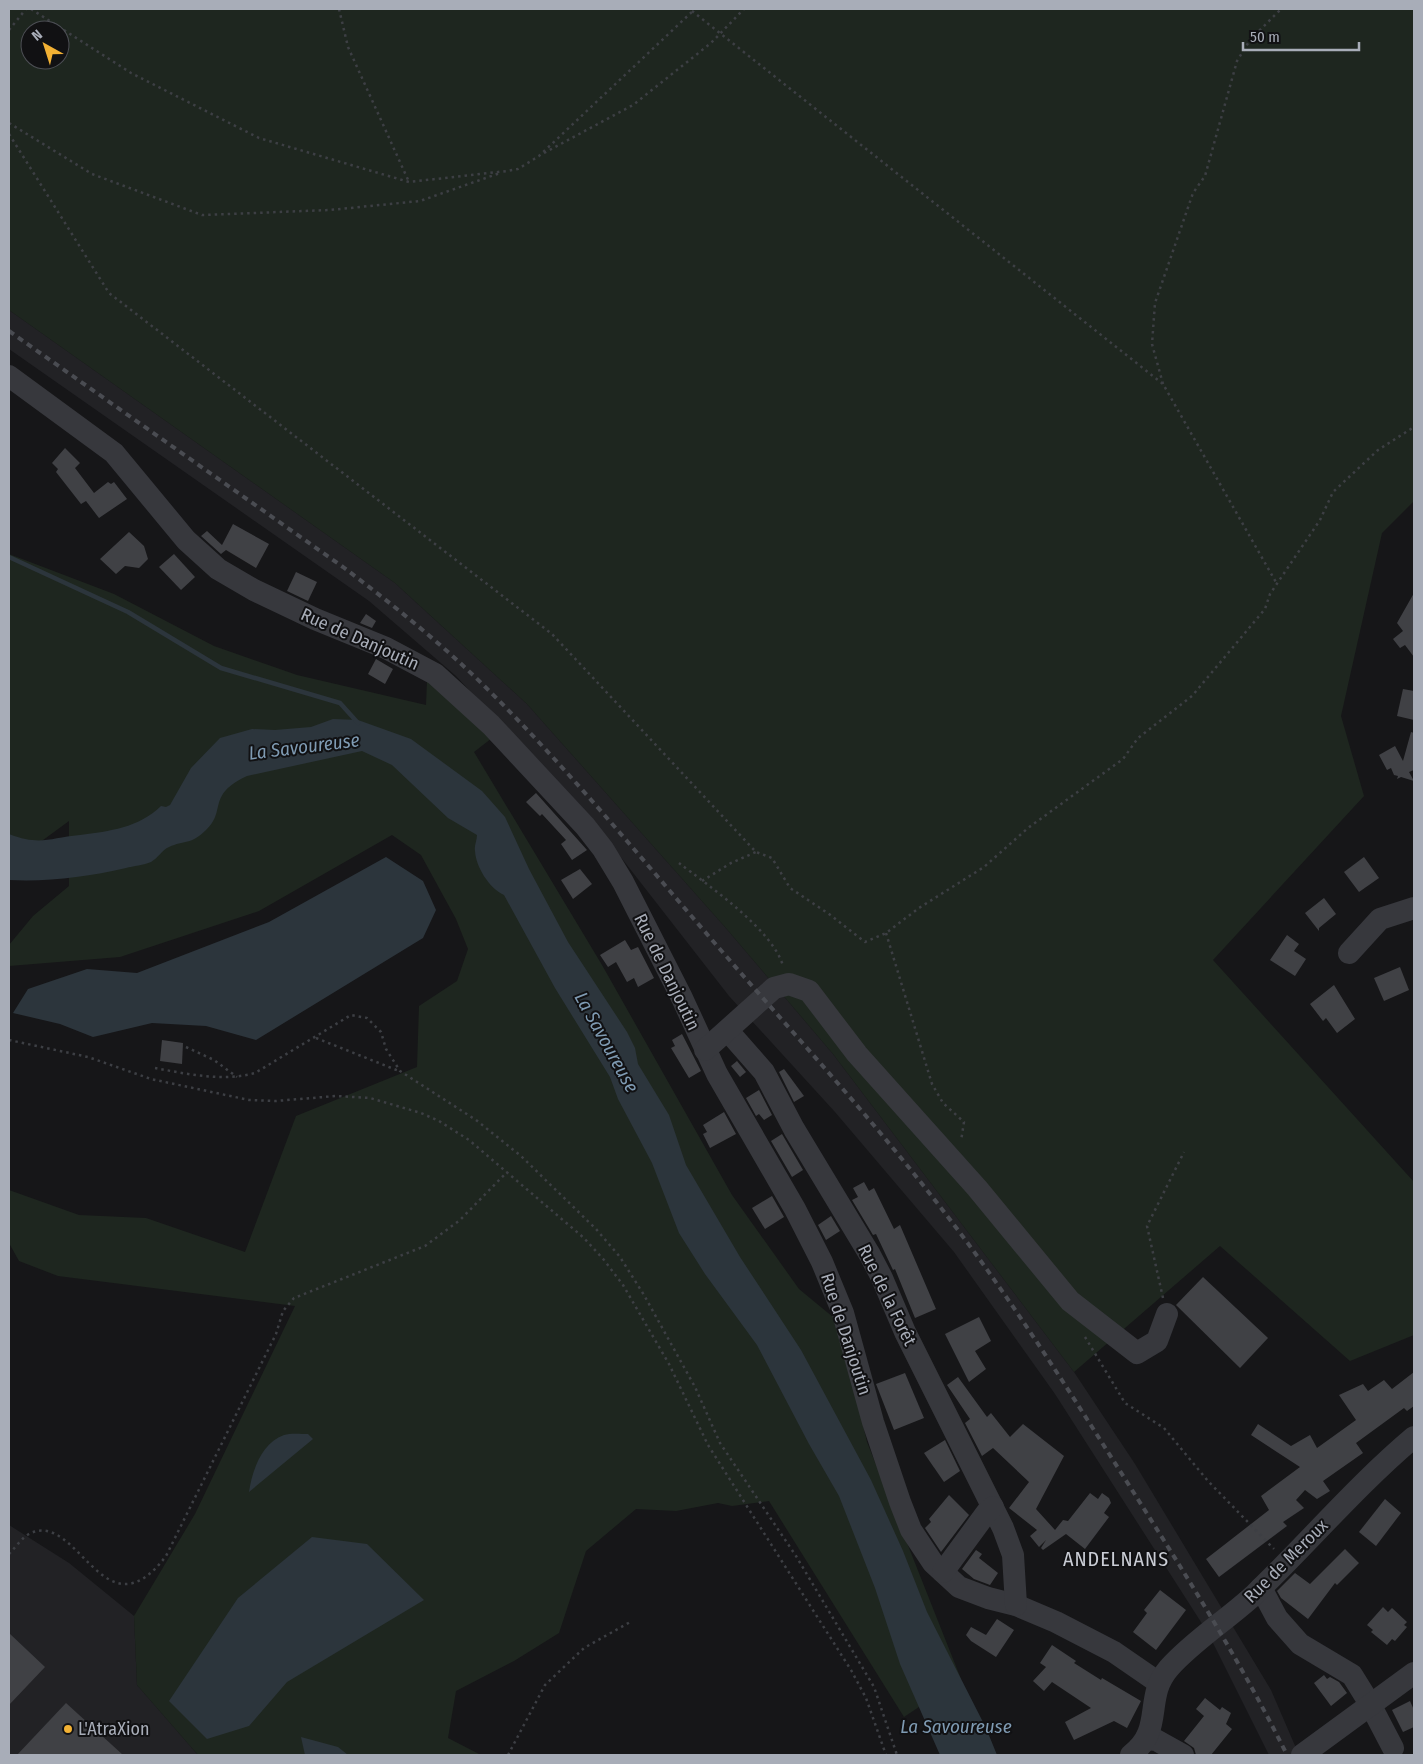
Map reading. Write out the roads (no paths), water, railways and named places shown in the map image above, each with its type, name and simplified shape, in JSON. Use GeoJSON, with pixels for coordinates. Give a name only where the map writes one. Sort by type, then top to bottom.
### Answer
{"type":"FeatureCollection","features":[{"type":"Feature","properties":{"kind":"street","name":"Rue de Danjoutin"},"geometry":{"type":"LineString","coordinates":[[9,376],[114,454],[186,540],[218,569],[254,590],[293,609],[411,660],[435,674],[471,706],[536,771],[603,849],[623,882],[682,998],[705,1050],[795,1209],[830,1280],[843,1313],[873,1422],[900,1502],[912,1530],[933,1563],[959,1587],[988,1598],[1016,1605],[1114,1652],[1158,1683]]}},
{"type":"Feature","properties":{"kind":"street"},"geometry":{"type":"LineString","coordinates":[[1349,953],[1380,920],[1414,908]]}},
{"type":"Feature","properties":{"kind":"street"},"geometry":{"type":"LineString","coordinates":[[705,1050],[728,1031],[767,993],[780,985],[789,984],[803,987],[816,999],[857,1054],[954,1162],[1070,1301],[1137,1352],[1157,1341],[1167,1314]]}},
{"type":"Feature","properties":{"kind":"street","name":"Rue de la Forêt"},"geometry":{"type":"LineString","coordinates":[[728,1031],[764,1072],[794,1129],[882,1278],[905,1332],[993,1507],[1013,1555],[1016,1605]]}},
{"type":"Feature","properties":{"kind":"street","name":"Rue de Meroux"},"geometry":{"type":"LineString","coordinates":[[1158,1683],[1185,1652],[1261,1588],[1386,1460],[1414,1437]]}},
{"type":"Feature","properties":{"kind":"street"},"geometry":{"type":"LineString","coordinates":[[943,1572],[986,1512],[993,1507]]}},
{"type":"Feature","properties":{"kind":"street"},"geometry":{"type":"LineString","coordinates":[[1261,1588],[1277,1618],[1300,1644],[1352,1675],[1370,1704],[1392,1748]]}},
{"type":"Feature","properties":{"kind":"street"},"geometry":{"type":"LineString","coordinates":[[1302,1755],[1414,1674]]}},
{"type":"Feature","properties":{"kind":"street"},"geometry":{"type":"LineString","coordinates":[[1131,1755],[1147,1739],[1158,1683]]}},
{"type":"Feature","properties":{"kind":"street"},"geometry":{"type":"LineString","coordinates":[[1147,1739],[1156,1740],[1182,1755]]}},
{"type":"Feature","properties":{"kind":"water","name":"La Savoureuse"},"geometry":{"type":"Polygon","coordinates":[[[333,719],[358,720],[411,739],[482,791],[505,817],[529,869],[568,942],[627,1032],[635,1048],[638,1064],[669,1115],[686,1165],[740,1257],[801,1350],[871,1480],[903,1551],[927,1612],[986,1728],[997,1755],[940,1755],[900,1664],[875,1588],[839,1496],[809,1444],[757,1345],[705,1274],[679,1233],[652,1163],[618,1099],[610,1077],[555,988],[504,895],[498,892],[484,876],[476,857],[477,835],[448,818],[392,765],[362,751],[247,776],[226,790],[219,803],[216,816],[201,835],[167,848],[148,863],[97,874],[67,878],[9,880],[9,834],[29,840],[44,840],[102,832],[133,824],[161,806],[166,807],[170,805],[191,768],[220,738],[252,729],[275,730],[311,727],[333,719]]]}},
{"type":"Feature","properties":{"kind":"water"},"geometry":{"type":"Polygon","coordinates":[[[386,857],[423,881],[436,910],[423,938],[256,1040],[206,1026],[152,1023],[93,1037],[60,1024],[13,1013],[28,989],[87,969],[137,973],[269,922],[386,857]]]}},
{"type":"Feature","properties":{"kind":"water"},"geometry":{"type":"Polygon","coordinates":[[[308,1434],[313,1439],[249,1492],[255,1467],[269,1444],[284,1435],[308,1434]]]}},
{"type":"Feature","properties":{"kind":"water"},"geometry":{"type":"Polygon","coordinates":[[[312,1537],[367,1544],[424,1600],[287,1682],[249,1726],[207,1739],[169,1701],[238,1598],[312,1537]]]}},
{"type":"Feature","properties":{"kind":"water"},"geometry":{"type":"Polygon","coordinates":[[[301,1737],[338,1747],[348,1755],[305,1755],[301,1737]]]}},
{"type":"Feature","properties":{"kind":"waterway"},"geometry":{"type":"LineString","coordinates":[[9,557],[128,612],[221,668],[340,703],[358,723]]}},
{"type":"Feature","properties":{"kind":"railway"},"geometry":{"type":"LineString","coordinates":[[9,331],[343,567],[393,606],[442,646],[473,675],[506,707],[568,774],[882,1135],[959,1232],[1007,1298],[1053,1367],[1186,1576],[1249,1682],[1287,1755]]}},
{"type":"Feature","properties":{"kind":"place","name":"L'AtraXion"},"geometry":{"type":"Point","coordinates":[68,1729]}},
{"type":"Feature","properties":{"kind":"district","name":"ANDELNANS"},"geometry":{"type":"Point","coordinates":[1116,1559]}}]}
